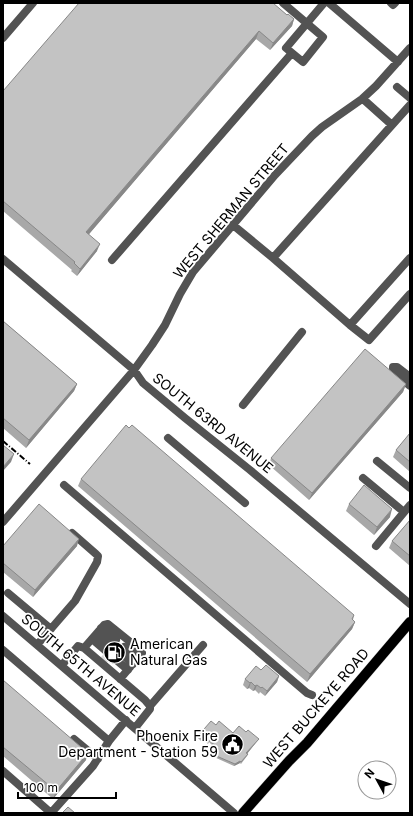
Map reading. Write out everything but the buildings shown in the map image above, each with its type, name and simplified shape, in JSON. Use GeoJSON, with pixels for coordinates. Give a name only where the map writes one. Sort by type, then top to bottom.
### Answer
{"type":"FeatureCollection","features":[{"type":"Feature","properties":{"kind":"main road","name":"WEST BUCKEYE ROAD"},"geometry":{"type":"LineString","coordinates":[[243,813],[307,743],[410,622]]}},
{"type":"Feature","properties":{"kind":"street"},"geometry":{"type":"LineString","coordinates":[[3,38],[33,3]]}},
{"type":"Feature","properties":{"kind":"street"},"geometry":{"type":"LineString","coordinates":[[283,3],[307,23],[323,37],[303,62],[286,48],[307,23],[324,3]]}},
{"type":"Feature","properties":{"kind":"street"},"geometry":{"type":"LineString","coordinates":[[329,3],[398,62]]}},
{"type":"Feature","properties":{"kind":"street"},"geometry":{"type":"LineString","coordinates":[[391,3],[393,5],[395,3]]}},
{"type":"Feature","properties":{"kind":"street","name":"WEST SHERMAN STREET"},"geometry":{"type":"LineString","coordinates":[[3,522],[134,370],[156,339],[193,272],[275,175],[312,136],[363,99],[409,51]]}},
{"type":"Feature","properties":{"kind":"street"},"geometry":{"type":"LineString","coordinates":[[112,260],[292,53]]}},
{"type":"Feature","properties":{"kind":"street"},"geometry":{"type":"LineString","coordinates":[[397,87],[410,98]]}},
{"type":"Feature","properties":{"kind":"street"},"geometry":{"type":"LineString","coordinates":[[363,99],[392,125]]}},
{"type":"Feature","properties":{"kind":"street"},"geometry":{"type":"LineString","coordinates":[[273,258],[410,105]]}},
{"type":"Feature","properties":{"kind":"street"},"geometry":{"type":"LineString","coordinates":[[233,225],[368,340],[410,294]]}},
{"type":"Feature","properties":{"kind":"street"},"geometry":{"type":"LineString","coordinates":[[350,325],[410,258]]}},
{"type":"Feature","properties":{"kind":"street","name":"SOUTH 63RD AVENUE"},"geometry":{"type":"LineString","coordinates":[[3,260],[134,370],[143,383],[250,470],[410,604]]}},
{"type":"Feature","properties":{"kind":"street"},"geometry":{"type":"LineString","coordinates":[[243,405],[302,332]]}},
{"type":"Feature","properties":{"kind":"street"},"geometry":{"type":"LineString","coordinates":[[410,377],[397,367],[393,367],[393,372],[410,386]]}},
{"type":"Feature","properties":{"kind":"street"},"geometry":{"type":"LineString","coordinates":[[168,438],[245,503]]}},
{"type":"Feature","properties":{"kind":"street"},"geometry":{"type":"LineString","coordinates":[[377,461],[410,488]]}},
{"type":"Feature","properties":{"kind":"street"},"geometry":{"type":"LineString","coordinates":[[363,478],[404,512]]}},
{"type":"Feature","properties":{"kind":"street"},"geometry":{"type":"LineString","coordinates":[[64,485],[307,693],[312,694]]}},
{"type":"Feature","properties":{"kind":"street"},"geometry":{"type":"LineString","coordinates":[[376,546],[410,505]]}},
{"type":"Feature","properties":{"kind":"street"},"geometry":{"type":"LineString","coordinates":[[37,644],[75,601],[97,562],[98,556],[68,530]]}},
{"type":"Feature","properties":{"kind":"street"},"geometry":{"type":"LineString","coordinates":[[8,592],[51,628]]}},
{"type":"Feature","properties":{"kind":"street","name":"SOUTH 65TH AVENUE"},"geometry":{"type":"LineString","coordinates":[[3,616],[234,813]]}},
{"type":"Feature","properties":{"kind":"street"},"geometry":{"type":"LineString","coordinates":[[62,666],[78,646],[92,638],[104,625],[108,624],[142,653],[129,669]]}},
{"type":"Feature","properties":{"kind":"street"},"geometry":{"type":"LineString","coordinates":[[92,638],[109,649],[92,638]]}},
{"type":"Feature","properties":{"kind":"street"},"geometry":{"type":"LineString","coordinates":[[92,638],[129,669]]}},
{"type":"Feature","properties":{"kind":"street"},"geometry":{"type":"LineString","coordinates":[[135,728],[150,709],[150,706],[203,645]]}},
{"type":"Feature","properties":{"kind":"street"},"geometry":{"type":"LineString","coordinates":[[3,650],[108,741]]}},
{"type":"Feature","properties":{"kind":"street"},"geometry":{"type":"LineString","coordinates":[[129,669],[117,655],[129,669],[145,700],[150,706]]}},
{"type":"Feature","properties":{"kind":"street"},"geometry":{"type":"LineString","coordinates":[[3,771],[51,813],[93,766],[108,741],[126,720]]}},
{"type":"Feature","properties":{"kind":"street"},"geometry":{"type":"LineString","coordinates":[[74,739],[98,759]]}},
{"type":"Feature","properties":{"kind":"tunnel"},"geometry":{"type":"LineString","coordinates":[[102,656],[110,663]]}},
{"type":"Feature","properties":{"kind":"railway"},"geometry":{"type":"LineString","coordinates":[[3,441],[30,464]]}},
{"type":"Feature","properties":{"kind":"place","name":"American Natural Gas"},"geometry":{"type":"Point","coordinates":[114,652]}},
{"type":"Feature","properties":{"kind":"place","name":"Phoenix Fire Department - Station 59"},"geometry":{"type":"Point","coordinates":[233,744]}}]}
